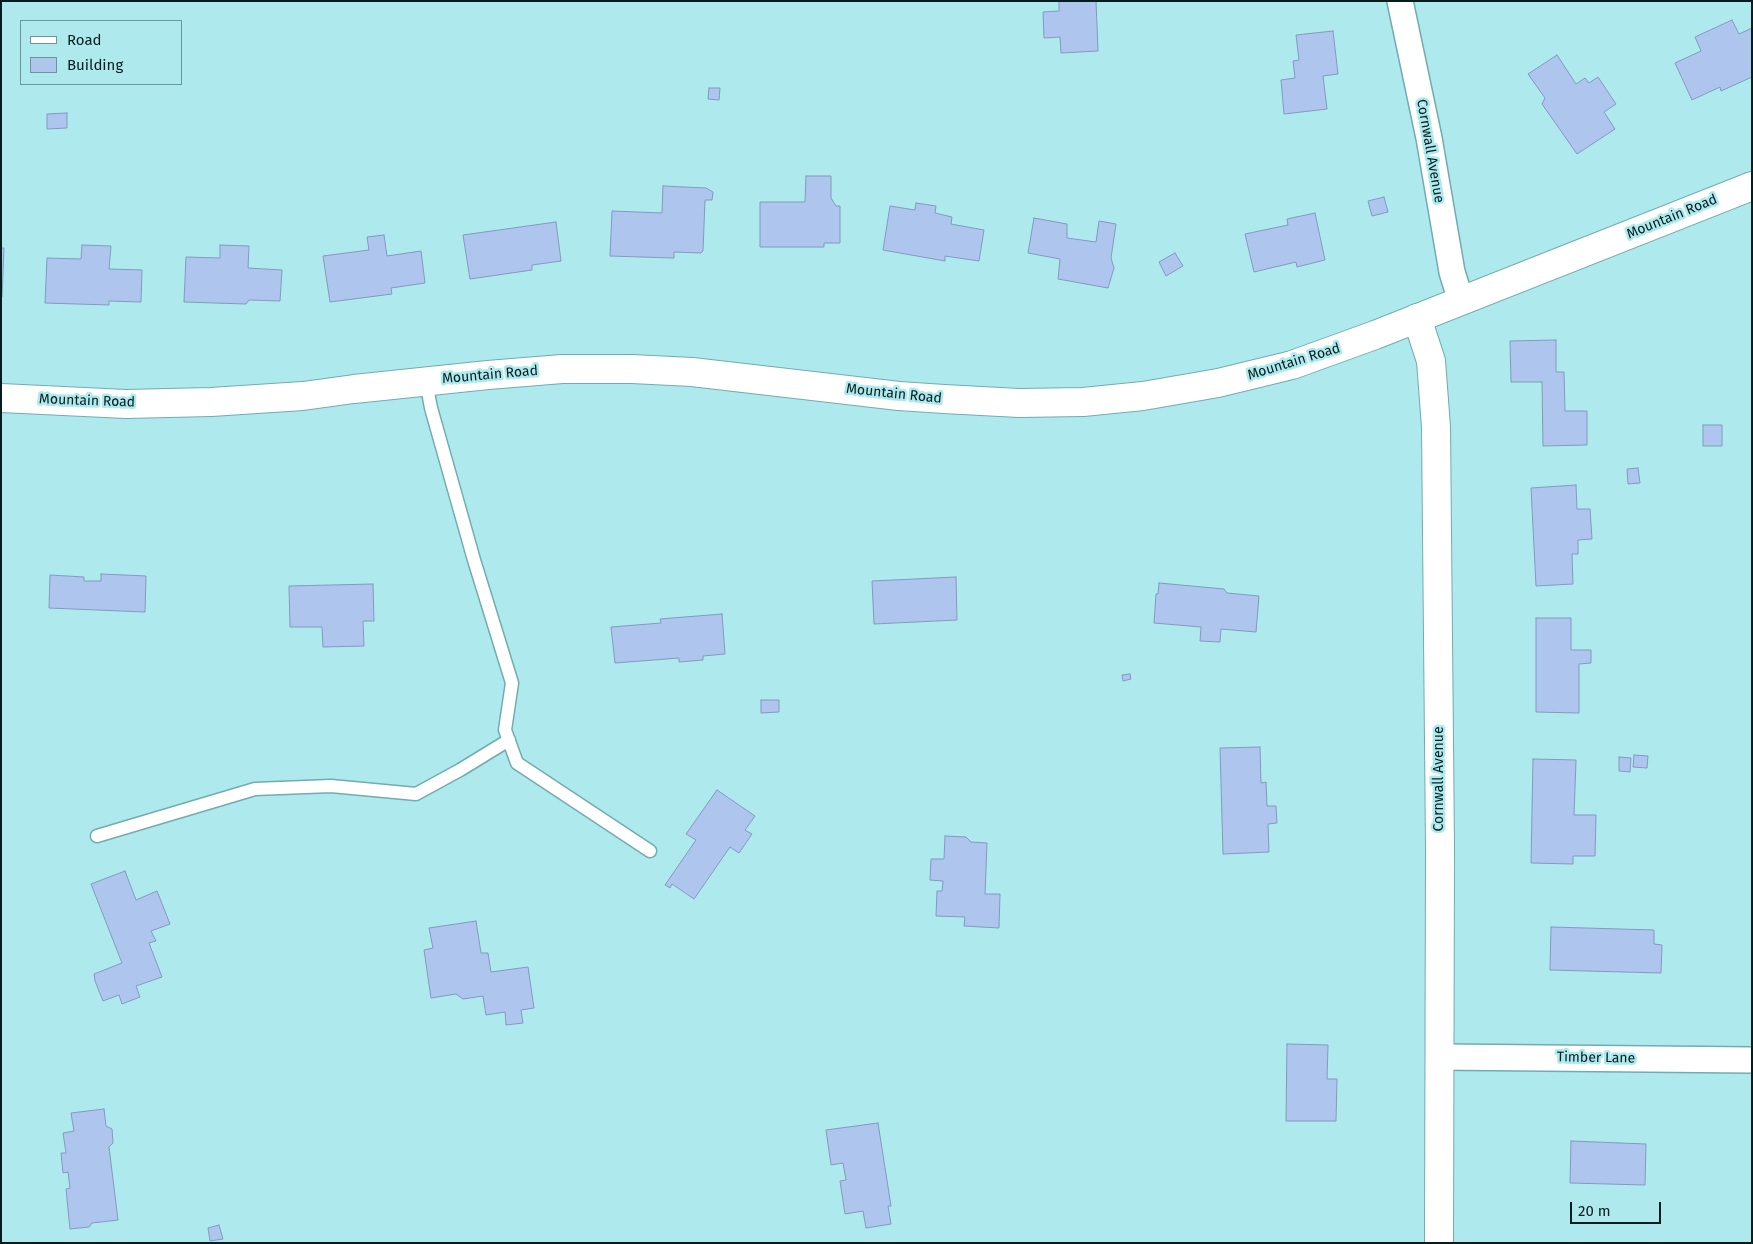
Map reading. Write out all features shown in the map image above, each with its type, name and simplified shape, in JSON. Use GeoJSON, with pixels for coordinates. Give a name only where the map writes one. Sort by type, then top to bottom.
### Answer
{"type":"FeatureCollection","features":[{"type":"Feature","properties":{"kind":"main road","name":"Mountain Road"},"geometry":{"type":"LineString","coordinates":[[1,398],[126,404],[211,402],[303,396],[426,381],[562,369],[632,369],[692,372],[908,396],[1019,403],[1083,402],[1143,396],[1218,383],[1292,365],[1461,301],[1752,186]]}},
{"type":"Feature","properties":{"kind":"main road","name":"Cornwall Avenue"},"geometry":{"type":"LineString","coordinates":[[1417,318],[1430,361],[1436,427],[1440,847],[1439,1243]]}},
{"type":"Feature","properties":{"kind":"street","name":"Cornwall Avenue"},"geometry":{"type":"LineString","coordinates":[[1400,1],[1429,138],[1452,272],[1461,301]]}},
{"type":"Feature","properties":{"kind":"street","name":"Timber Lane"},"geometry":{"type":"LineString","coordinates":[[1440,1056],[1752,1060]]}},
{"type":"Feature","properties":{"kind":"lane"},"geometry":{"type":"LineString","coordinates":[[426,381],[430,408],[512,683],[505,730],[517,763],[650,851]]}},
{"type":"Feature","properties":{"kind":"lane"},"geometry":{"type":"LineString","coordinates":[[97,836],[255,789],[331,786],[416,794],[509,740]]}},
{"type":"Feature","properties":{"kind":"building"},"geometry":{"type":"Polygon","coordinates":[[[1059,1],[1096,1],[1098,51],[1061,53],[1060,37],[1044,38],[1043,12],[1059,11],[1059,1]]]}},
{"type":"Feature","properties":{"kind":"building"},"geometry":{"type":"Polygon","coordinates":[[[1732,20],[1739,34],[1752,28],[1752,77],[1721,91],[1720,87],[1692,100],[1675,63],[1701,51],[1695,37],[1732,20]]]}},
{"type":"Feature","properties":{"kind":"building"},"geometry":{"type":"Polygon","coordinates":[[[1333,31],[1338,74],[1323,76],[1327,109],[1284,114],[1281,80],[1295,78],[1293,61],[1299,60],[1296,35],[1333,31]]]}},
{"type":"Feature","properties":{"kind":"building"},"geometry":{"type":"Polygon","coordinates":[[[1557,55],[1576,84],[1585,78],[1589,83],[1598,77],[1616,104],[1604,112],[1615,129],[1577,154],[1542,104],[1545,98],[1528,74],[1557,55]]]}},
{"type":"Feature","properties":{"kind":"building"},"geometry":{"type":"Polygon","coordinates":[[[709,88],[720,88],[719,100],[708,99],[709,88]]]}},
{"type":"Feature","properties":{"kind":"building"},"geometry":{"type":"Polygon","coordinates":[[[67,113],[67,128],[47,129],[47,114],[67,113]]]}},
{"type":"Feature","properties":{"kind":"building"},"geometry":{"type":"Polygon","coordinates":[[[806,176],[831,176],[831,198],[836,206],[840,206],[840,243],[824,243],[824,247],[760,247],[760,202],[805,202],[806,176]]]}},
{"type":"Feature","properties":{"kind":"building"},"geometry":{"type":"Polygon","coordinates":[[[663,186],[706,188],[713,192],[712,200],[705,200],[703,251],[701,253],[674,252],[674,258],[610,256],[612,211],[662,213],[663,186]]]}},
{"type":"Feature","properties":{"kind":"building"},"geometry":{"type":"Polygon","coordinates":[[[1384,197],[1388,212],[1372,216],[1368,201],[1384,197]]]}},
{"type":"Feature","properties":{"kind":"building"},"geometry":{"type":"Polygon","coordinates":[[[916,203],[936,206],[935,213],[952,217],[951,224],[984,230],[979,261],[945,256],[945,261],[883,250],[890,206],[915,210],[916,203]]]}},
{"type":"Feature","properties":{"kind":"building"},"geometry":{"type":"Polygon","coordinates":[[[1315,213],[1325,260],[1297,267],[1296,262],[1254,272],[1245,234],[1288,225],[1287,219],[1315,213]]]}},
{"type":"Feature","properties":{"kind":"building"},"geometry":{"type":"Polygon","coordinates":[[[1034,218],[1067,224],[1067,238],[1096,242],[1099,221],[1116,224],[1111,258],[1114,268],[1108,288],[1058,279],[1060,259],[1028,253],[1034,218]]]}},
{"type":"Feature","properties":{"kind":"building"},"geometry":{"type":"Polygon","coordinates":[[[556,222],[561,261],[532,265],[532,270],[470,279],[463,235],[556,222]]]}},
{"type":"Feature","properties":{"kind":"building"},"geometry":{"type":"Polygon","coordinates":[[[384,235],[387,256],[421,251],[425,283],[391,288],[392,294],[330,302],[323,256],[369,250],[367,237],[384,235]]]}},
{"type":"Feature","properties":{"kind":"building"},"geometry":{"type":"Polygon","coordinates":[[[82,245],[111,246],[109,269],[142,270],[141,302],[109,301],[109,305],[45,303],[47,258],[81,259],[82,245]]]}},
{"type":"Feature","properties":{"kind":"building"},"geometry":{"type":"Polygon","coordinates":[[[220,245],[249,246],[248,268],[282,270],[280,301],[249,300],[246,304],[184,302],[186,257],[220,258],[220,245]]]}},
{"type":"Feature","properties":{"kind":"building"},"geometry":{"type":"Polygon","coordinates":[[[1,248],[4,248],[2,297],[1,297],[1,248]]]}},
{"type":"Feature","properties":{"kind":"building"},"geometry":{"type":"Polygon","coordinates":[[[1175,253],[1183,266],[1166,276],[1159,262],[1175,253]]]}},
{"type":"Feature","properties":{"kind":"building"},"geometry":{"type":"Polygon","coordinates":[[[1556,340],[1556,372],[1564,372],[1565,411],[1587,411],[1587,445],[1543,446],[1542,382],[1511,382],[1510,341],[1556,340]]]}},
{"type":"Feature","properties":{"kind":"building"},"geometry":{"type":"Polygon","coordinates":[[[1703,425],[1722,425],[1722,446],[1703,446],[1703,425]]]}},
{"type":"Feature","properties":{"kind":"building"},"geometry":{"type":"Polygon","coordinates":[[[1638,468],[1640,483],[1628,484],[1627,469],[1638,468]]]}},
{"type":"Feature","properties":{"kind":"building"},"geometry":{"type":"Polygon","coordinates":[[[1576,485],[1577,509],[1590,509],[1592,539],[1578,540],[1578,554],[1572,554],[1573,584],[1536,586],[1531,488],[1576,485]]]}},
{"type":"Feature","properties":{"kind":"building"},"geometry":{"type":"Polygon","coordinates":[[[101,574],[146,576],[145,612],[49,608],[50,575],[84,577],[84,581],[101,581],[101,574]]]}},
{"type":"Feature","properties":{"kind":"building"},"geometry":{"type":"Polygon","coordinates":[[[956,577],[957,620],[874,624],[872,581],[956,577]]]}},
{"type":"Feature","properties":{"kind":"building"},"geometry":{"type":"Polygon","coordinates":[[[1159,583],[1224,589],[1227,593],[1259,596],[1256,632],[1221,629],[1220,642],[1200,641],[1201,627],[1154,623],[1156,594],[1158,594],[1159,583]]]}},
{"type":"Feature","properties":{"kind":"building"},"geometry":{"type":"Polygon","coordinates":[[[373,584],[374,621],[363,621],[364,646],[323,647],[322,627],[290,627],[289,586],[373,584]]]}},
{"type":"Feature","properties":{"kind":"building"},"geometry":{"type":"Polygon","coordinates":[[[722,614],[725,654],[703,656],[703,660],[679,662],[679,658],[615,663],[611,627],[661,623],[660,619],[722,614]]]}},
{"type":"Feature","properties":{"kind":"building"},"geometry":{"type":"Polygon","coordinates":[[[1536,618],[1571,618],[1571,650],[1591,650],[1591,663],[1579,664],[1579,713],[1536,712],[1536,618]]]}},
{"type":"Feature","properties":{"kind":"building"},"geometry":{"type":"Polygon","coordinates":[[[1130,674],[1131,679],[1123,681],[1122,675],[1130,674]]]}},
{"type":"Feature","properties":{"kind":"building"},"geometry":{"type":"Polygon","coordinates":[[[761,700],[779,700],[779,712],[761,713],[761,700]]]}},
{"type":"Feature","properties":{"kind":"building"},"geometry":{"type":"Polygon","coordinates":[[[1260,747],[1261,783],[1266,782],[1267,806],[1276,806],[1277,823],[1268,824],[1269,852],[1223,854],[1220,748],[1260,747]]]}},
{"type":"Feature","properties":{"kind":"building"},"geometry":{"type":"Polygon","coordinates":[[[1634,755],[1648,756],[1647,768],[1633,767],[1634,755]]]}},
{"type":"Feature","properties":{"kind":"building"},"geometry":{"type":"Polygon","coordinates":[[[1619,757],[1631,758],[1630,772],[1619,771],[1619,757]]]}},
{"type":"Feature","properties":{"kind":"building"},"geometry":{"type":"Polygon","coordinates":[[[1533,759],[1576,760],[1574,815],[1596,815],[1595,856],[1573,856],[1573,864],[1531,863],[1533,759]]]}},
{"type":"Feature","properties":{"kind":"building"},"geometry":{"type":"Polygon","coordinates":[[[717,790],[755,816],[745,830],[752,834],[739,853],[730,847],[694,899],[672,884],[670,888],[665,885],[696,840],[686,834],[717,790]]]}},
{"type":"Feature","properties":{"kind":"building"},"geometry":{"type":"Polygon","coordinates":[[[945,836],[966,837],[971,842],[987,843],[985,894],[1000,894],[999,928],[964,926],[965,917],[936,916],[937,891],[942,891],[943,881],[930,880],[931,859],[944,859],[945,836]]]}},
{"type":"Feature","properties":{"kind":"building"},"geometry":{"type":"Polygon","coordinates":[[[125,871],[136,900],[157,891],[170,924],[151,931],[156,941],[149,943],[162,977],[136,986],[140,997],[122,1004],[119,995],[103,1001],[95,981],[94,974],[122,963],[91,884],[125,871]]]}},
{"type":"Feature","properties":{"kind":"building"},"geometry":{"type":"Polygon","coordinates":[[[476,921],[481,953],[488,953],[491,972],[528,967],[534,1008],[521,1010],[523,1023],[506,1025],[505,1012],[486,1015],[483,996],[463,999],[456,994],[431,998],[424,950],[433,948],[429,928],[476,921]]]}},
{"type":"Feature","properties":{"kind":"building"},"geometry":{"type":"Polygon","coordinates":[[[1551,927],[1654,930],[1654,944],[1662,945],[1661,973],[1550,970],[1551,927]]]}},
{"type":"Feature","properties":{"kind":"building"},"geometry":{"type":"Polygon","coordinates":[[[1287,1044],[1328,1045],[1327,1079],[1337,1079],[1336,1121],[1286,1121],[1287,1044]]]}},
{"type":"Feature","properties":{"kind":"building"},"geometry":{"type":"Polygon","coordinates":[[[104,1109],[106,1126],[112,1129],[113,1143],[109,1147],[118,1220],[92,1223],[89,1227],[70,1229],[66,1189],[70,1188],[68,1172],[63,1173],[61,1153],[66,1153],[63,1133],[74,1131],[71,1113],[104,1109]]]}},
{"type":"Feature","properties":{"kind":"building"},"geometry":{"type":"Polygon","coordinates":[[[878,1123],[891,1206],[888,1206],[891,1224],[866,1228],[863,1211],[845,1214],[840,1181],[846,1180],[843,1163],[831,1165],[826,1130],[878,1123]]]}},
{"type":"Feature","properties":{"kind":"building"},"geometry":{"type":"Polygon","coordinates":[[[1571,1141],[1646,1144],[1645,1185],[1570,1183],[1571,1141]]]}},
{"type":"Feature","properties":{"kind":"building"},"geometry":{"type":"Polygon","coordinates":[[[219,1225],[223,1239],[210,1241],[208,1228],[219,1225]]]}}]}
